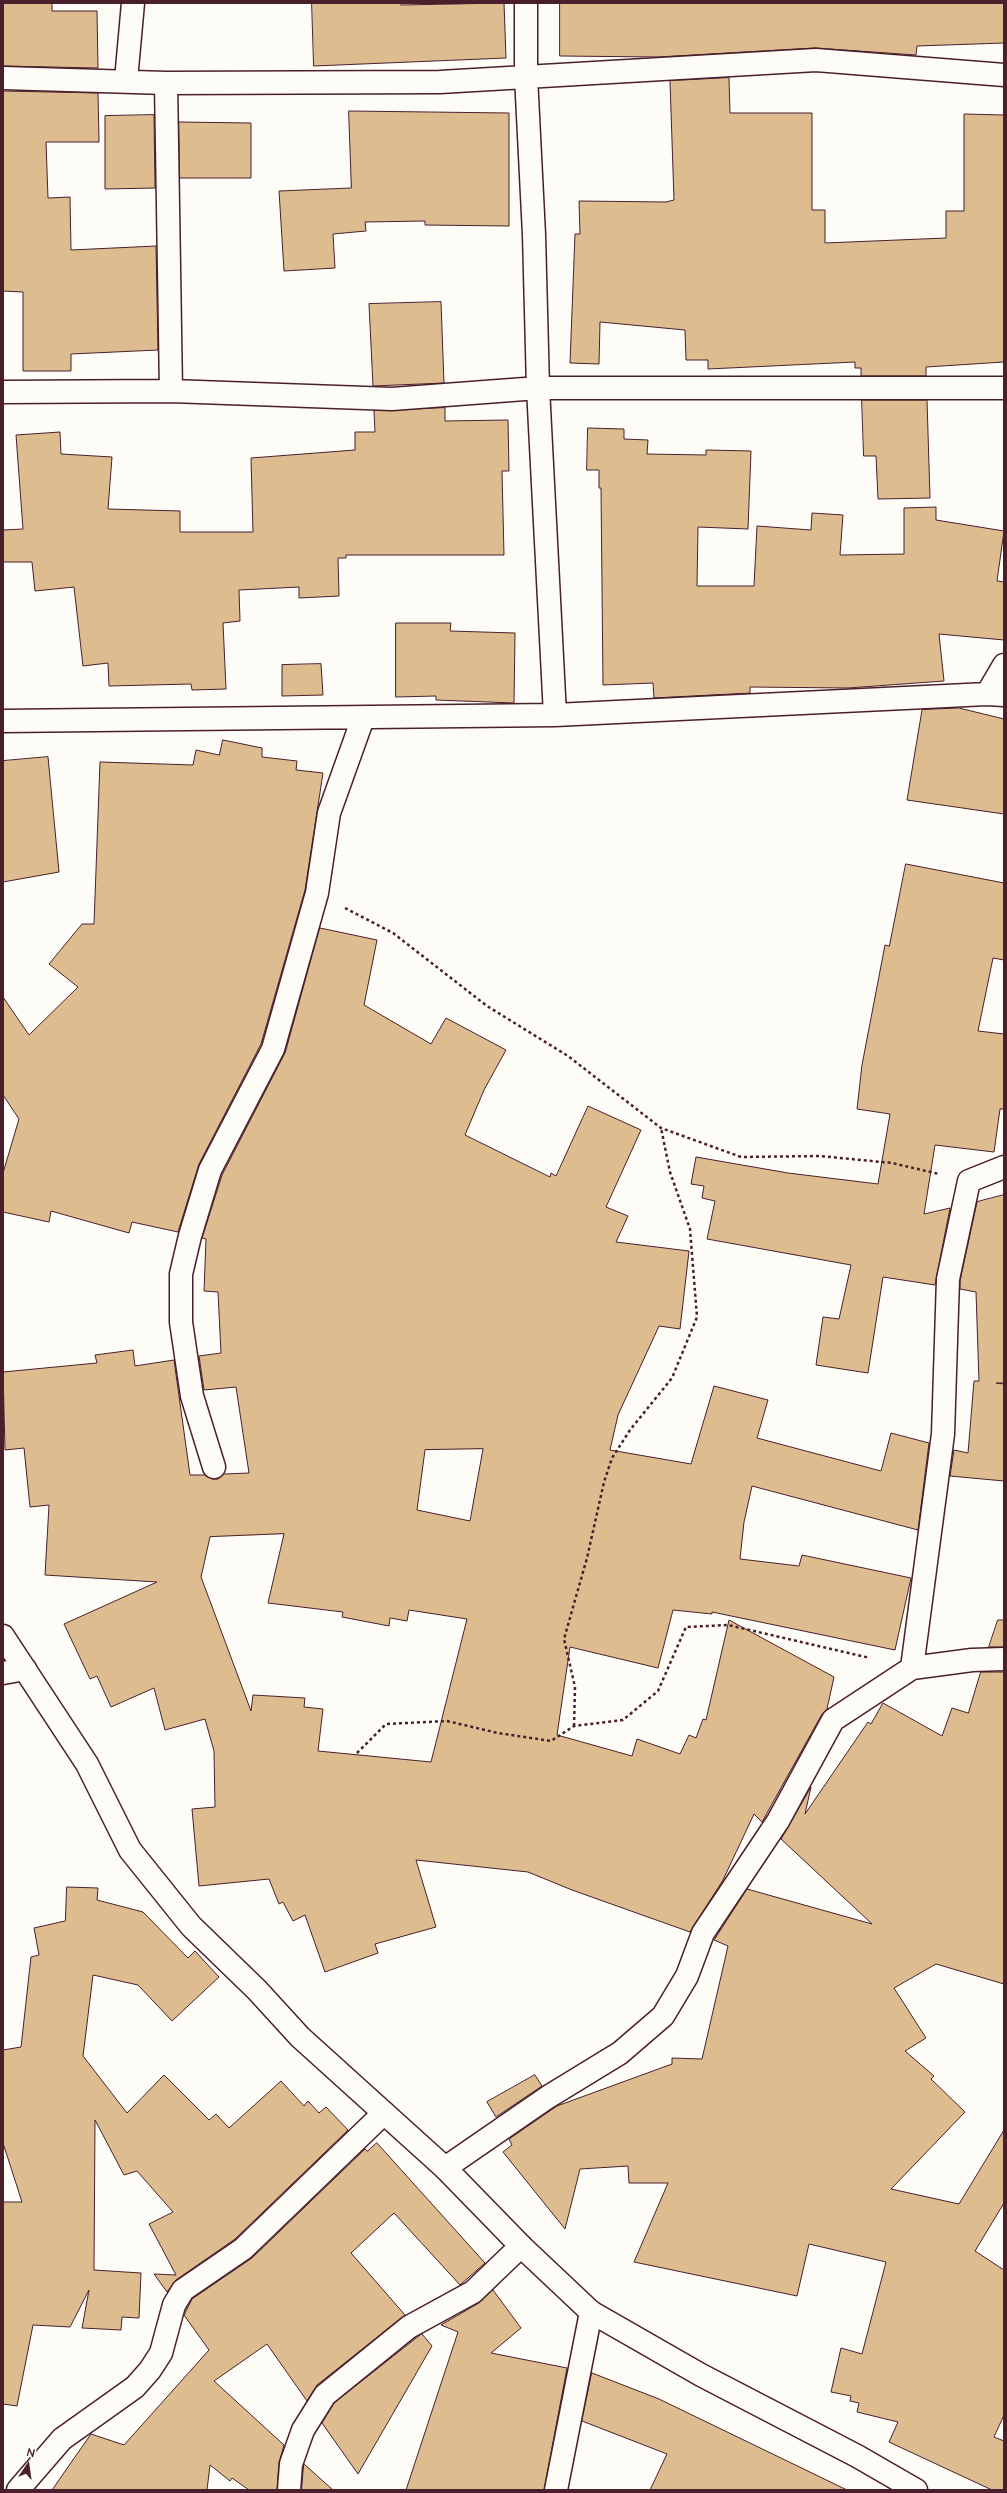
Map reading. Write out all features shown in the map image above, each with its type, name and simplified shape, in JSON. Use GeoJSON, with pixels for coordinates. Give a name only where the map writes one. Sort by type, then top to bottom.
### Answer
{"type":"FeatureCollection","features":[{"type":"Feature","properties":{"kind":"street"},"geometry":{"type":"LineString","coordinates":[[126,80],[133,3]]}},
{"type":"Feature","properties":{"kind":"street"},"geometry":{"type":"LineString","coordinates":[[526,3],[526,76],[534,235],[538,388],[556,716]]}},
{"type":"Feature","properties":{"kind":"street"},"geometry":{"type":"LineString","coordinates":[[3,78],[126,80],[166,83],[440,82],[816,60],[1004,75]]}},
{"type":"Feature","properties":{"kind":"street"},"geometry":{"type":"LineString","coordinates":[[166,83],[171,391]]}},
{"type":"Feature","properties":{"kind":"street"},"geometry":{"type":"LineString","coordinates":[[3,392],[171,391],[392,399],[538,388],[1004,388]]}},
{"type":"Feature","properties":{"kind":"street"},"geometry":{"type":"LineString","coordinates":[[3,721],[556,716],[995,694],[1004,665]]}},
{"type":"Feature","properties":{"kind":"street"},"geometry":{"type":"LineString","coordinates":[[214,1467],[192,1396],[181,1322],[181,1274],[190,1236],[210,1170],[273,1050],[316,893],[330,813],[363,718]]}},
{"type":"Feature","properties":{"kind":"street"},"geometry":{"type":"LineString","coordinates":[[912,1668],[943,1434],[948,1279],[969,1181],[1004,1167]]}},
{"type":"Feature","properties":{"kind":"street"},"geometry":{"type":"LineString","coordinates":[[3,1636],[87,1764],[130,1850],[191,1926],[257,1990],[300,2037],[445,2168],[521,2246],[591,2312],[701,2375],[857,2456],[916,2490]]}},
{"type":"Feature","properties":{"kind":"street"},"geometry":{"type":"LineString","coordinates":[[445,2168],[548,2097],[620,2053],[664,2016],[687,1976],[703,1933],[778,1821],[833,1720],[912,1668],[972,1660],[1004,1659]]}},
{"type":"Feature","properties":{"kind":"street"},"geometry":{"type":"LineString","coordinates":[[3,1673],[26,1669]]}},
{"type":"Feature","properties":{"kind":"street"},"geometry":{"type":"LineString","coordinates":[[18,2490],[62,2439],[135,2387],[150,2370],[161,2353],[174,2305],[182,2290],[242,2249],[384,2112]]}},
{"type":"Feature","properties":{"kind":"street"},"geometry":{"type":"LineString","coordinates":[[289,2490],[291,2464],[303,2430],[325,2395],[409,2327],[473,2292],[521,2246]]}},
{"type":"Feature","properties":{"kind":"street"},"geometry":{"type":"LineString","coordinates":[[556,2490],[591,2312]]}},
{"type":"Feature","properties":{"kind":"path"},"geometry":{"type":"LineString","coordinates":[[316,893],[393,933],[487,1006],[568,1056],[661,1128],[741,1158],[820,1156],[892,1162],[969,1181]]}},
{"type":"Feature","properties":{"kind":"path"},"geometry":{"type":"LineString","coordinates":[[574,1726],[575,1687],[564,1639],[588,1558],[606,1476],[612,1458],[630,1430],[672,1378],[697,1317],[690,1229],[670,1172],[661,1128]]}},
{"type":"Feature","properties":{"kind":"path"},"geometry":{"type":"LineString","coordinates":[[357,1753],[386,1724],[447,1721],[498,1734],[551,1741],[574,1726],[623,1720],[658,1691],[686,1628],[728,1625],[912,1668]]}},
{"type":"Feature","properties":{"kind":"building"},"geometry":{"type":"Polygon","coordinates":[[[3,3],[52,3],[52,11],[97,11],[98,68],[3,66],[3,3]]]}},
{"type":"Feature","properties":{"kind":"building"},"geometry":{"type":"Polygon","coordinates":[[[312,3],[401,3],[401,5],[504,3],[506,58],[314,66],[312,3]]]}},
{"type":"Feature","properties":{"kind":"building"},"geometry":{"type":"Polygon","coordinates":[[[560,3],[1004,3],[1004,43],[917,46],[916,55],[815,48],[658,57],[560,56],[560,3]]]}},
{"type":"Feature","properties":{"kind":"building"},"geometry":{"type":"Polygon","coordinates":[[[729,78],[730,113],[812,113],[812,210],[825,210],[825,243],[946,238],[946,211],[964,211],[964,114],[1004,115],[1004,362],[926,367],[926,376],[861,376],[861,368],[855,368],[855,362],[708,369],[708,360],[686,360],[685,330],[600,322],[599,364],[570,363],[575,234],[580,234],[579,201],[666,202],[674,200],[670,81],[729,78]]]}},
{"type":"Feature","properties":{"kind":"building"},"geometry":{"type":"Polygon","coordinates":[[[3,91],[98,93],[99,142],[46,142],[48,198],[70,197],[71,250],[156,246],[158,350],[71,354],[71,371],[23,371],[23,292],[3,291],[3,91]]]}},
{"type":"Feature","properties":{"kind":"building"},"geometry":{"type":"Polygon","coordinates":[[[349,111],[509,113],[509,226],[425,225],[425,221],[365,222],[366,231],[333,234],[335,268],[284,271],[279,191],[351,188],[349,111]]]}},
{"type":"Feature","properties":{"kind":"building"},"geometry":{"type":"Polygon","coordinates":[[[154,115],[155,188],[105,189],[105,116],[154,115]]]}},
{"type":"Feature","properties":{"kind":"building"},"geometry":{"type":"Polygon","coordinates":[[[179,122],[251,123],[251,178],[180,178],[179,122]]]}},
{"type":"Feature","properties":{"kind":"building"},"geometry":{"type":"Polygon","coordinates":[[[441,302],[444,383],[373,386],[369,304],[441,302]]]}},
{"type":"Feature","properties":{"kind":"building"},"geometry":{"type":"Polygon","coordinates":[[[862,400],[927,400],[930,498],[878,499],[876,456],[864,456],[862,400]]]}},
{"type":"Feature","properties":{"kind":"building"},"geometry":{"type":"Polygon","coordinates":[[[445,408],[445,421],[508,420],[509,471],[502,471],[504,555],[346,555],[346,558],[338,558],[339,596],[299,598],[299,587],[239,590],[240,621],[223,623],[226,689],[192,690],[191,684],[109,686],[108,663],[83,666],[74,587],[35,591],[32,562],[3,562],[3,530],[23,529],[16,435],[60,432],[61,454],[112,457],[108,509],[180,511],[180,532],[253,532],[251,458],[355,450],[355,432],[375,432],[374,411],[445,408]]]}},
{"type":"Feature","properties":{"kind":"building"},"geometry":{"type":"Polygon","coordinates":[[[588,428],[624,429],[624,439],[648,440],[647,454],[706,455],[706,450],[751,451],[748,529],[698,527],[697,586],[754,586],[757,526],[811,530],[812,513],[843,515],[840,555],[904,554],[904,508],[936,507],[936,520],[1004,531],[997,581],[1004,582],[1004,640],[939,634],[944,681],[848,688],[750,687],[750,693],[654,698],[653,683],[603,685],[601,488],[599,488],[599,470],[587,470],[588,428]]]}},
{"type":"Feature","properties":{"kind":"building"},"geometry":{"type":"Polygon","coordinates":[[[396,623],[451,623],[450,631],[515,633],[514,703],[436,700],[436,696],[396,697],[396,623]]]}},
{"type":"Feature","properties":{"kind":"building"},"geometry":{"type":"Polygon","coordinates":[[[321,664],[323,695],[282,696],[282,665],[321,664]]]}},
{"type":"Feature","properties":{"kind":"building"},"geometry":{"type":"Polygon","coordinates":[[[959,708],[1004,719],[1004,814],[907,800],[922,710],[959,708]]]}},
{"type":"Feature","properties":{"kind":"building"},"geometry":{"type":"Polygon","coordinates":[[[223,740],[262,748],[262,757],[297,761],[296,770],[323,773],[305,890],[261,1044],[199,1164],[178,1232],[132,1222],[129,1233],[51,1211],[49,1222],[3,1212],[3,1173],[19,1119],[3,1095],[3,997],[29,1035],[78,987],[49,964],[82,924],[94,924],[100,762],[193,765],[196,750],[219,755],[223,740]]]}},
{"type":"Feature","properties":{"kind":"building"},"geometry":{"type":"Polygon","coordinates":[[[48,757],[59,872],[3,882],[3,761],[48,757]]]}},
{"type":"Feature","properties":{"kind":"building"},"geometry":{"type":"Polygon","coordinates":[[[906,864],[1004,883],[1004,960],[993,958],[978,1031],[1004,1034],[1004,1109],[1000,1109],[994,1152],[935,1145],[924,1214],[950,1208],[935,1285],[883,1277],[868,1373],[816,1365],[823,1317],[839,1319],[851,1265],[707,1239],[715,1201],[702,1198],[704,1186],[691,1184],[696,1157],[788,1173],[878,1184],[890,1114],[857,1109],[862,1065],[885,945],[889,946],[906,864]]]}},
{"type":"Feature","properties":{"kind":"building"},"geometry":{"type":"Polygon","coordinates":[[[320,928],[377,940],[364,1005],[431,1044],[446,1018],[506,1050],[484,1090],[465,1135],[550,1177],[551,1173],[556,1176],[588,1106],[641,1130],[606,1207],[628,1216],[616,1242],[689,1251],[680,1329],[659,1326],[618,1415],[610,1450],[691,1464],[714,1386],[768,1400],[757,1438],[881,1471],[891,1433],[929,1443],[918,1530],[752,1486],[744,1522],[740,1559],[799,1566],[802,1555],[911,1578],[895,1650],[712,1612],[712,1614],[673,1610],[658,1668],[570,1647],[557,1735],[632,1756],[637,1739],[680,1754],[689,1735],[696,1738],[703,1719],[706,1720],[729,1620],[834,1677],[827,1709],[822,1714],[762,1822],[754,1814],[723,1880],[690,1932],[572,1890],[528,1872],[416,1860],[436,1927],[375,1944],[378,1953],[325,1972],[305,1915],[293,1921],[283,1902],[279,1904],[269,1879],[199,1886],[192,1809],[215,1807],[214,1751],[205,1719],[165,1730],[154,1688],[111,1707],[97,1676],[90,1679],[64,1624],[157,1582],[45,1575],[49,1505],[30,1507],[24,1448],[5,1450],[3,1372],[97,1363],[95,1355],[133,1350],[135,1366],[174,1360],[190,1475],[205,1475],[212,1479],[218,1479],[224,1474],[249,1473],[236,1387],[204,1390],[199,1356],[221,1353],[218,1292],[204,1291],[206,1239],[202,1238],[222,1175],[285,1053],[320,928]],[[483,1449],[425,1450],[417,1510],[470,1521],[483,1449]],[[284,1534],[210,1537],[201,1577],[251,1711],[253,1695],[305,1698],[304,1707],[323,1709],[318,1751],[431,1762],[467,1619],[409,1610],[407,1621],[390,1618],[389,1626],[342,1617],[343,1612],[268,1603],[284,1534]]]}},
{"type":"Feature","properties":{"kind":"building"},"geometry":{"type":"Polygon","coordinates":[[[1004,1195],[1004,1383],[996,1383],[1004,1384],[1004,1481],[950,1476],[954,1450],[968,1453],[974,1381],[979,1381],[976,1292],[960,1289],[960,1281],[977,1202],[1004,1195]]]}},
{"type":"Feature","properties":{"kind":"building"},"geometry":{"type":"Polygon","coordinates":[[[998,1620],[1004,1620],[1004,1647],[989,1647],[998,1620]]]}},
{"type":"Feature","properties":{"kind":"building"},"geometry":{"type":"Polygon","coordinates":[[[981,1672],[1004,1672],[1004,1984],[936,1964],[894,1988],[926,2038],[905,2051],[934,2076],[931,2079],[965,2112],[891,2189],[959,2204],[1004,2130],[1004,2203],[975,2251],[1004,2270],[1004,2415],[994,2437],[1004,2441],[1004,2490],[992,2490],[889,2442],[898,2422],[857,2412],[859,2403],[850,2401],[851,2396],[831,2392],[841,2348],[862,2354],[886,2262],[809,2244],[797,2296],[634,2262],[668,2183],[629,2183],[628,2166],[580,2169],[565,2229],[503,2152],[512,2145],[509,2139],[557,2106],[672,2064],[672,2058],[702,2059],[728,1946],[714,1940],[747,1889],[872,1924],[781,1839],[811,1787],[805,1814],[868,1722],[871,1724],[883,1703],[942,1736],[952,1708],[968,1713],[981,1672]]]}},
{"type":"Feature","properties":{"kind":"building"},"geometry":{"type":"Polygon","coordinates":[[[67,1887],[98,1888],[97,1900],[143,1912],[188,1958],[195,1951],[219,1977],[172,2021],[138,1985],[93,1975],[83,2056],[127,2113],[164,2075],[209,2120],[216,2114],[229,2128],[281,2081],[304,2106],[308,2101],[319,2113],[326,2107],[348,2130],[235,2239],[176,2280],[167,2292],[154,2274],[176,2275],[149,2224],[173,2212],[137,2171],[124,2175],[95,2120],[94,2270],[141,2273],[139,2318],[122,2317],[121,2330],[82,2328],[89,2290],[70,2327],[33,2325],[17,2406],[3,2404],[3,2202],[22,2202],[3,2143],[3,2050],[21,2047],[31,1957],[39,1955],[34,1928],[65,1921],[67,1887]]]}},
{"type":"Feature","properties":{"kind":"building"},"geometry":{"type":"Polygon","coordinates":[[[535,2075],[542,2086],[496,2117],[487,2102],[535,2075]]]}},
{"type":"Feature","properties":{"kind":"building"},"geometry":{"type":"Polygon","coordinates":[[[377,2143],[485,2263],[460,2285],[394,2213],[351,2253],[405,2315],[317,2385],[307,2401],[267,2344],[214,2381],[284,2445],[279,2463],[277,2490],[249,2490],[232,2478],[230,2481],[210,2465],[207,2490],[52,2490],[91,2434],[124,2445],[209,2350],[184,2315],[192,2299],[252,2258],[365,2149],[367,2151],[377,2143]]]}},
{"type":"Feature","properties":{"kind":"building"},"geometry":{"type":"Polygon","coordinates":[[[493,2290],[521,2328],[491,2353],[567,2368],[544,2490],[406,2490],[458,2332],[441,2325],[479,2303],[493,2290]]]}},
{"type":"Feature","properties":{"kind":"building"},"geometry":{"type":"Polygon","coordinates":[[[422,2334],[432,2346],[358,2474],[322,2423],[334,2403],[422,2334]]]}},
{"type":"Feature","properties":{"kind":"building"},"geometry":{"type":"Polygon","coordinates":[[[592,2373],[659,2399],[847,2490],[650,2490],[667,2454],[582,2421],[592,2373]]]}},
{"type":"Feature","properties":{"kind":"building"},"geometry":{"type":"Polygon","coordinates":[[[304,2464],[333,2490],[302,2490],[304,2464]]]}}]}
